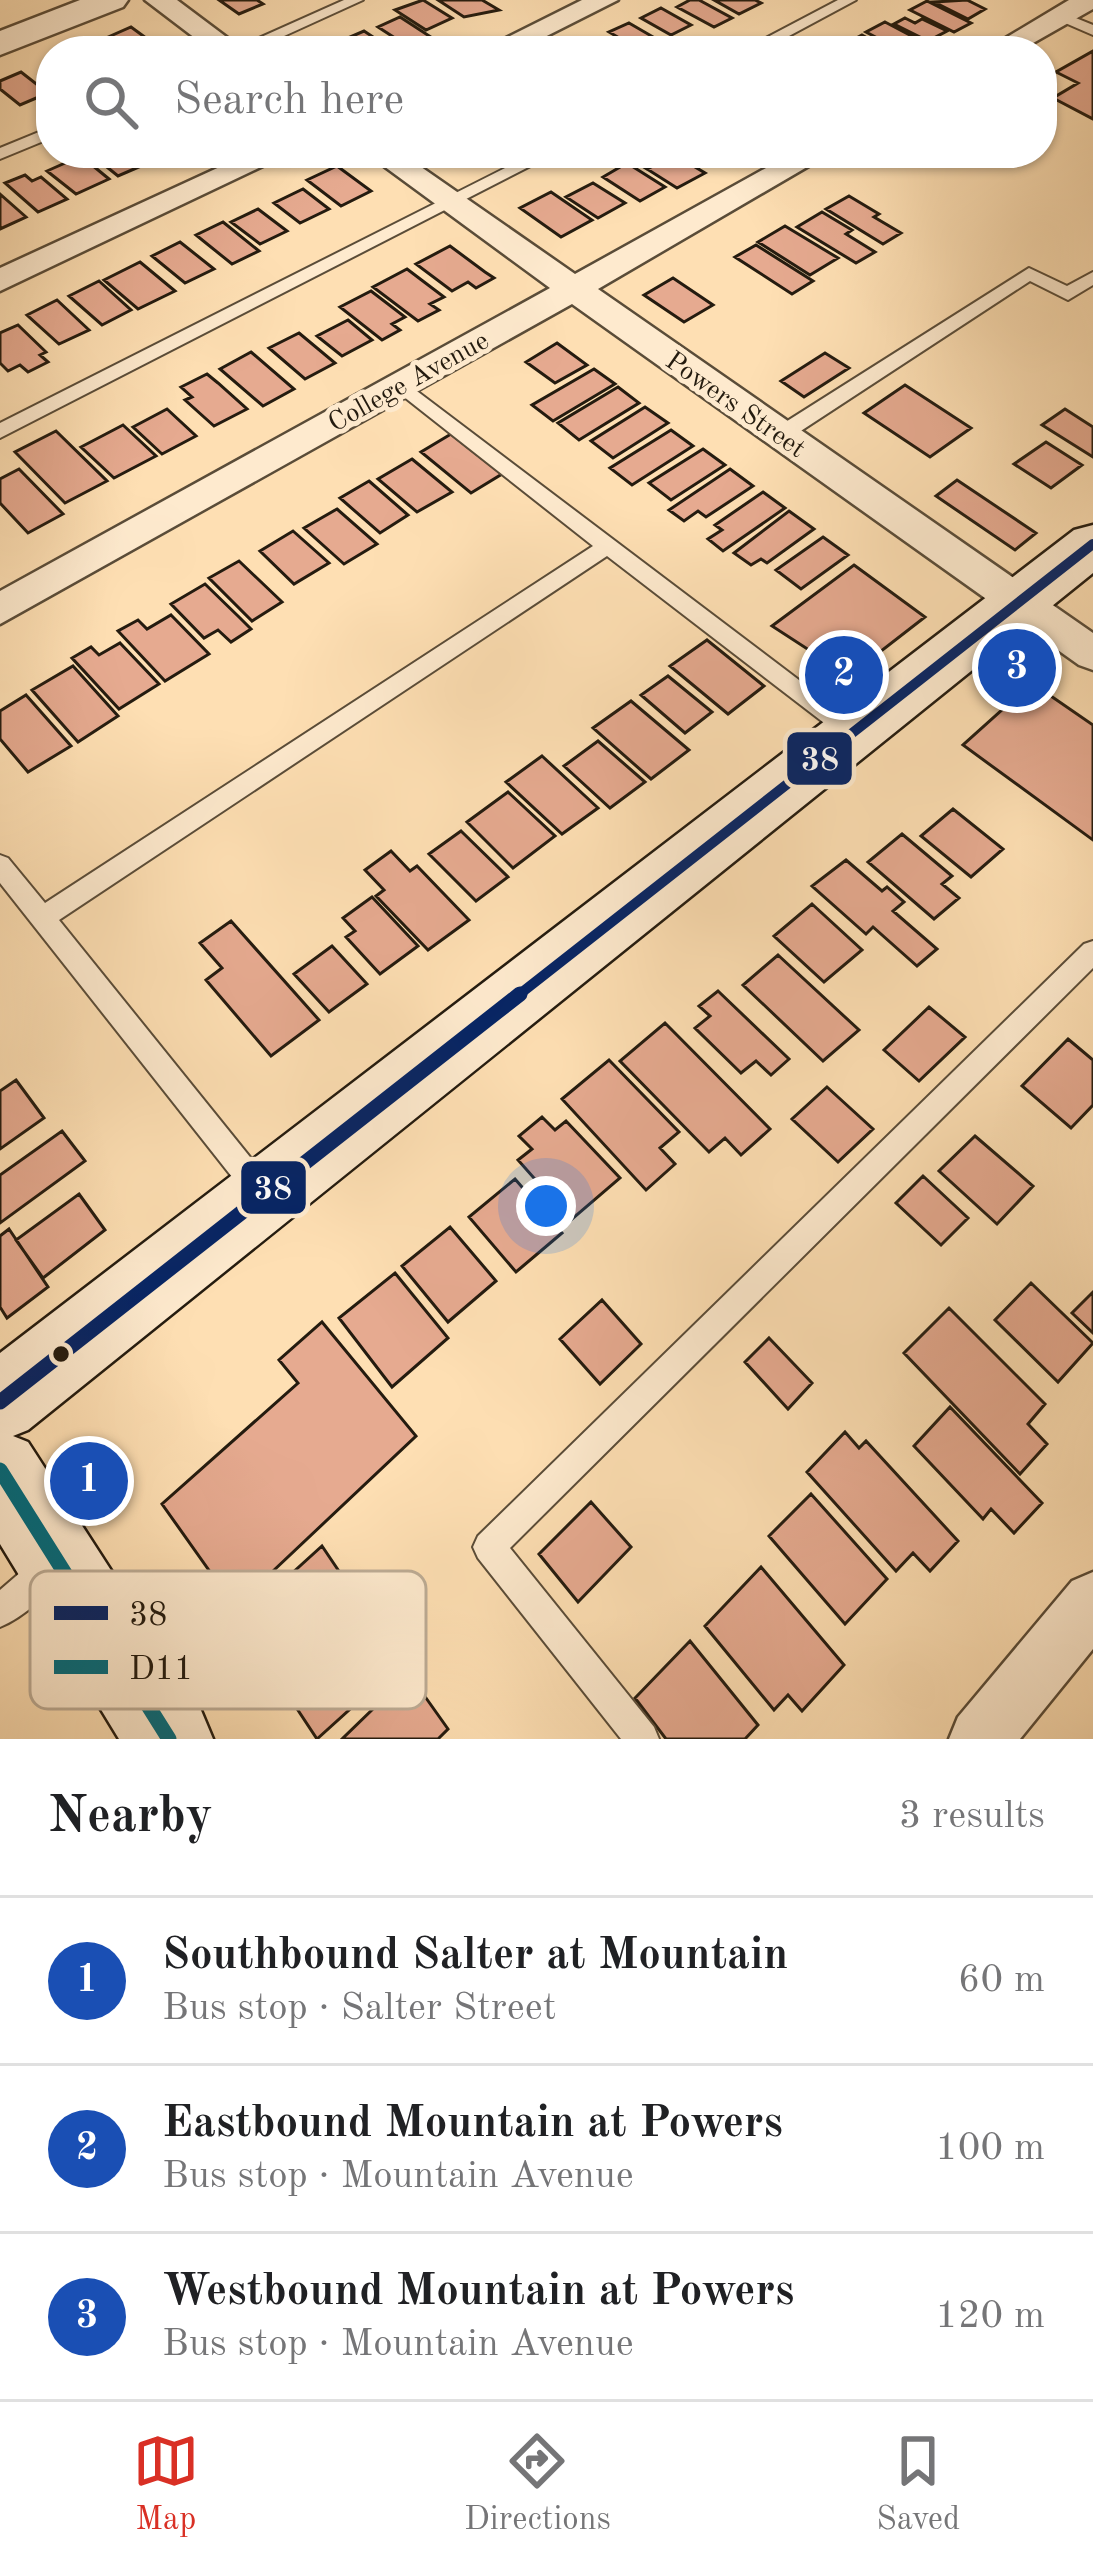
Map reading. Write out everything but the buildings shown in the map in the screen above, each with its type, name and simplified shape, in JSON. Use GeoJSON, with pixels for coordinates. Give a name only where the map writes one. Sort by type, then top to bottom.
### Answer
{"type":"FeatureCollection","features":[{"type":"Feature","properties":{"kind":"main road"},"geometry":{"type":"LineString","coordinates":[[0,1402],[1093,544]]}},
{"type":"Feature","properties":{"kind":"main road"},"geometry":{"type":"LineString","coordinates":[[0,1470],[27,1587]]}},
{"type":"Feature","properties":{"kind":"main road"},"geometry":{"type":"LineString","coordinates":[[142,1709],[170,1739]]}},
{"type":"Feature","properties":{"kind":"street"},"geometry":{"type":"LineString","coordinates":[[0,44],[111,0]]}},
{"type":"Feature","properties":{"kind":"street"},"geometry":{"type":"LineString","coordinates":[[159,0],[212,36]]}},
{"type":"Feature","properties":{"kind":"street"},"geometry":{"type":"LineString","coordinates":[[526,36],[604,0]]}},
{"type":"Feature","properties":{"kind":"street"},"geometry":{"type":"LineString","coordinates":[[1025,36],[1090,0]]}},
{"type":"Feature","properties":{"kind":"street"},"geometry":{"type":"LineString","coordinates":[[0,281],[243,168]]}},
{"type":"Feature","properties":{"kind":"street","name":"Powers Street"},"geometry":{"type":"LineString","coordinates":[[401,168],[1093,654]]}},
{"type":"Feature","properties":{"kind":"street","name":"College Avenue"},"geometry":{"type":"LineString","coordinates":[[0,609],[789,168]]}},
{"type":"Feature","properties":{"kind":"street"},"geometry":{"type":"LineString","coordinates":[[980,1739],[1093,1602]]}},
{"type":"Feature","properties":{"kind":"lane"},"geometry":{"type":"LineString","coordinates":[[270,36],[356,0]]}},
{"type":"Feature","properties":{"kind":"lane"},"geometry":{"type":"LineString","coordinates":[[778,36],[849,0]]}},
{"type":"Feature","properties":{"kind":"lane"},"geometry":{"type":"LineString","coordinates":[[1061,16],[1093,31]]}},
{"type":"Feature","properties":{"kind":"lane"},"geometry":{"type":"LineString","coordinates":[[0,154],[36,138]]}},
{"type":"Feature","properties":{"kind":"lane"},"geometry":{"type":"LineString","coordinates":[[0,431],[519,168]]}},
{"type":"Feature","properties":{"kind":"lane"},"geometry":{"type":"LineString","coordinates":[[780,435],[1029,273],[1068,294],[1093,277]]}},
{"type":"Feature","properties":{"kind":"lane"},"geometry":{"type":"LineString","coordinates":[[401,385],[853,733]]}},
{"type":"Feature","properties":{"kind":"lane"},"geometry":{"type":"LineString","coordinates":[[42,918],[608,546]]}},
{"type":"Feature","properties":{"kind":"lane"},"geometry":{"type":"LineString","coordinates":[[0,865],[263,1195]]}},
{"type":"Feature","properties":{"kind":"lane"},"geometry":{"type":"LineString","coordinates":[[642,1739],[489,1546],[1093,952]]}},
{"type":"Feature","properties":{"kind":"transit line","name":"38"},"geometry":{"type":"LineString","coordinates":[[0,1402],[1093,544]]}},
{"type":"Feature","properties":{"kind":"transit line","name":"D11"},"geometry":{"type":"LineString","coordinates":[[0,1470],[63,1571]]}},
{"type":"Feature","properties":{"kind":"transit line","name":"D11"},"geometry":{"type":"LineString","coordinates":[[150,1709],[169,1739]]}},
{"type":"Feature","properties":{"kind":"place","name":"Westbound Mountain at Powers"},"geometry":{"type":"Point","coordinates":[1017,668]}},
{"type":"Feature","properties":{"kind":"place","name":"Eastbound Mountain at Powers"},"geometry":{"type":"Point","coordinates":[844,675]}},
{"type":"Feature","properties":{"kind":"place","name":"Southbound Salter at Mountain"},"geometry":{"type":"Point","coordinates":[89,1481]}}]}
